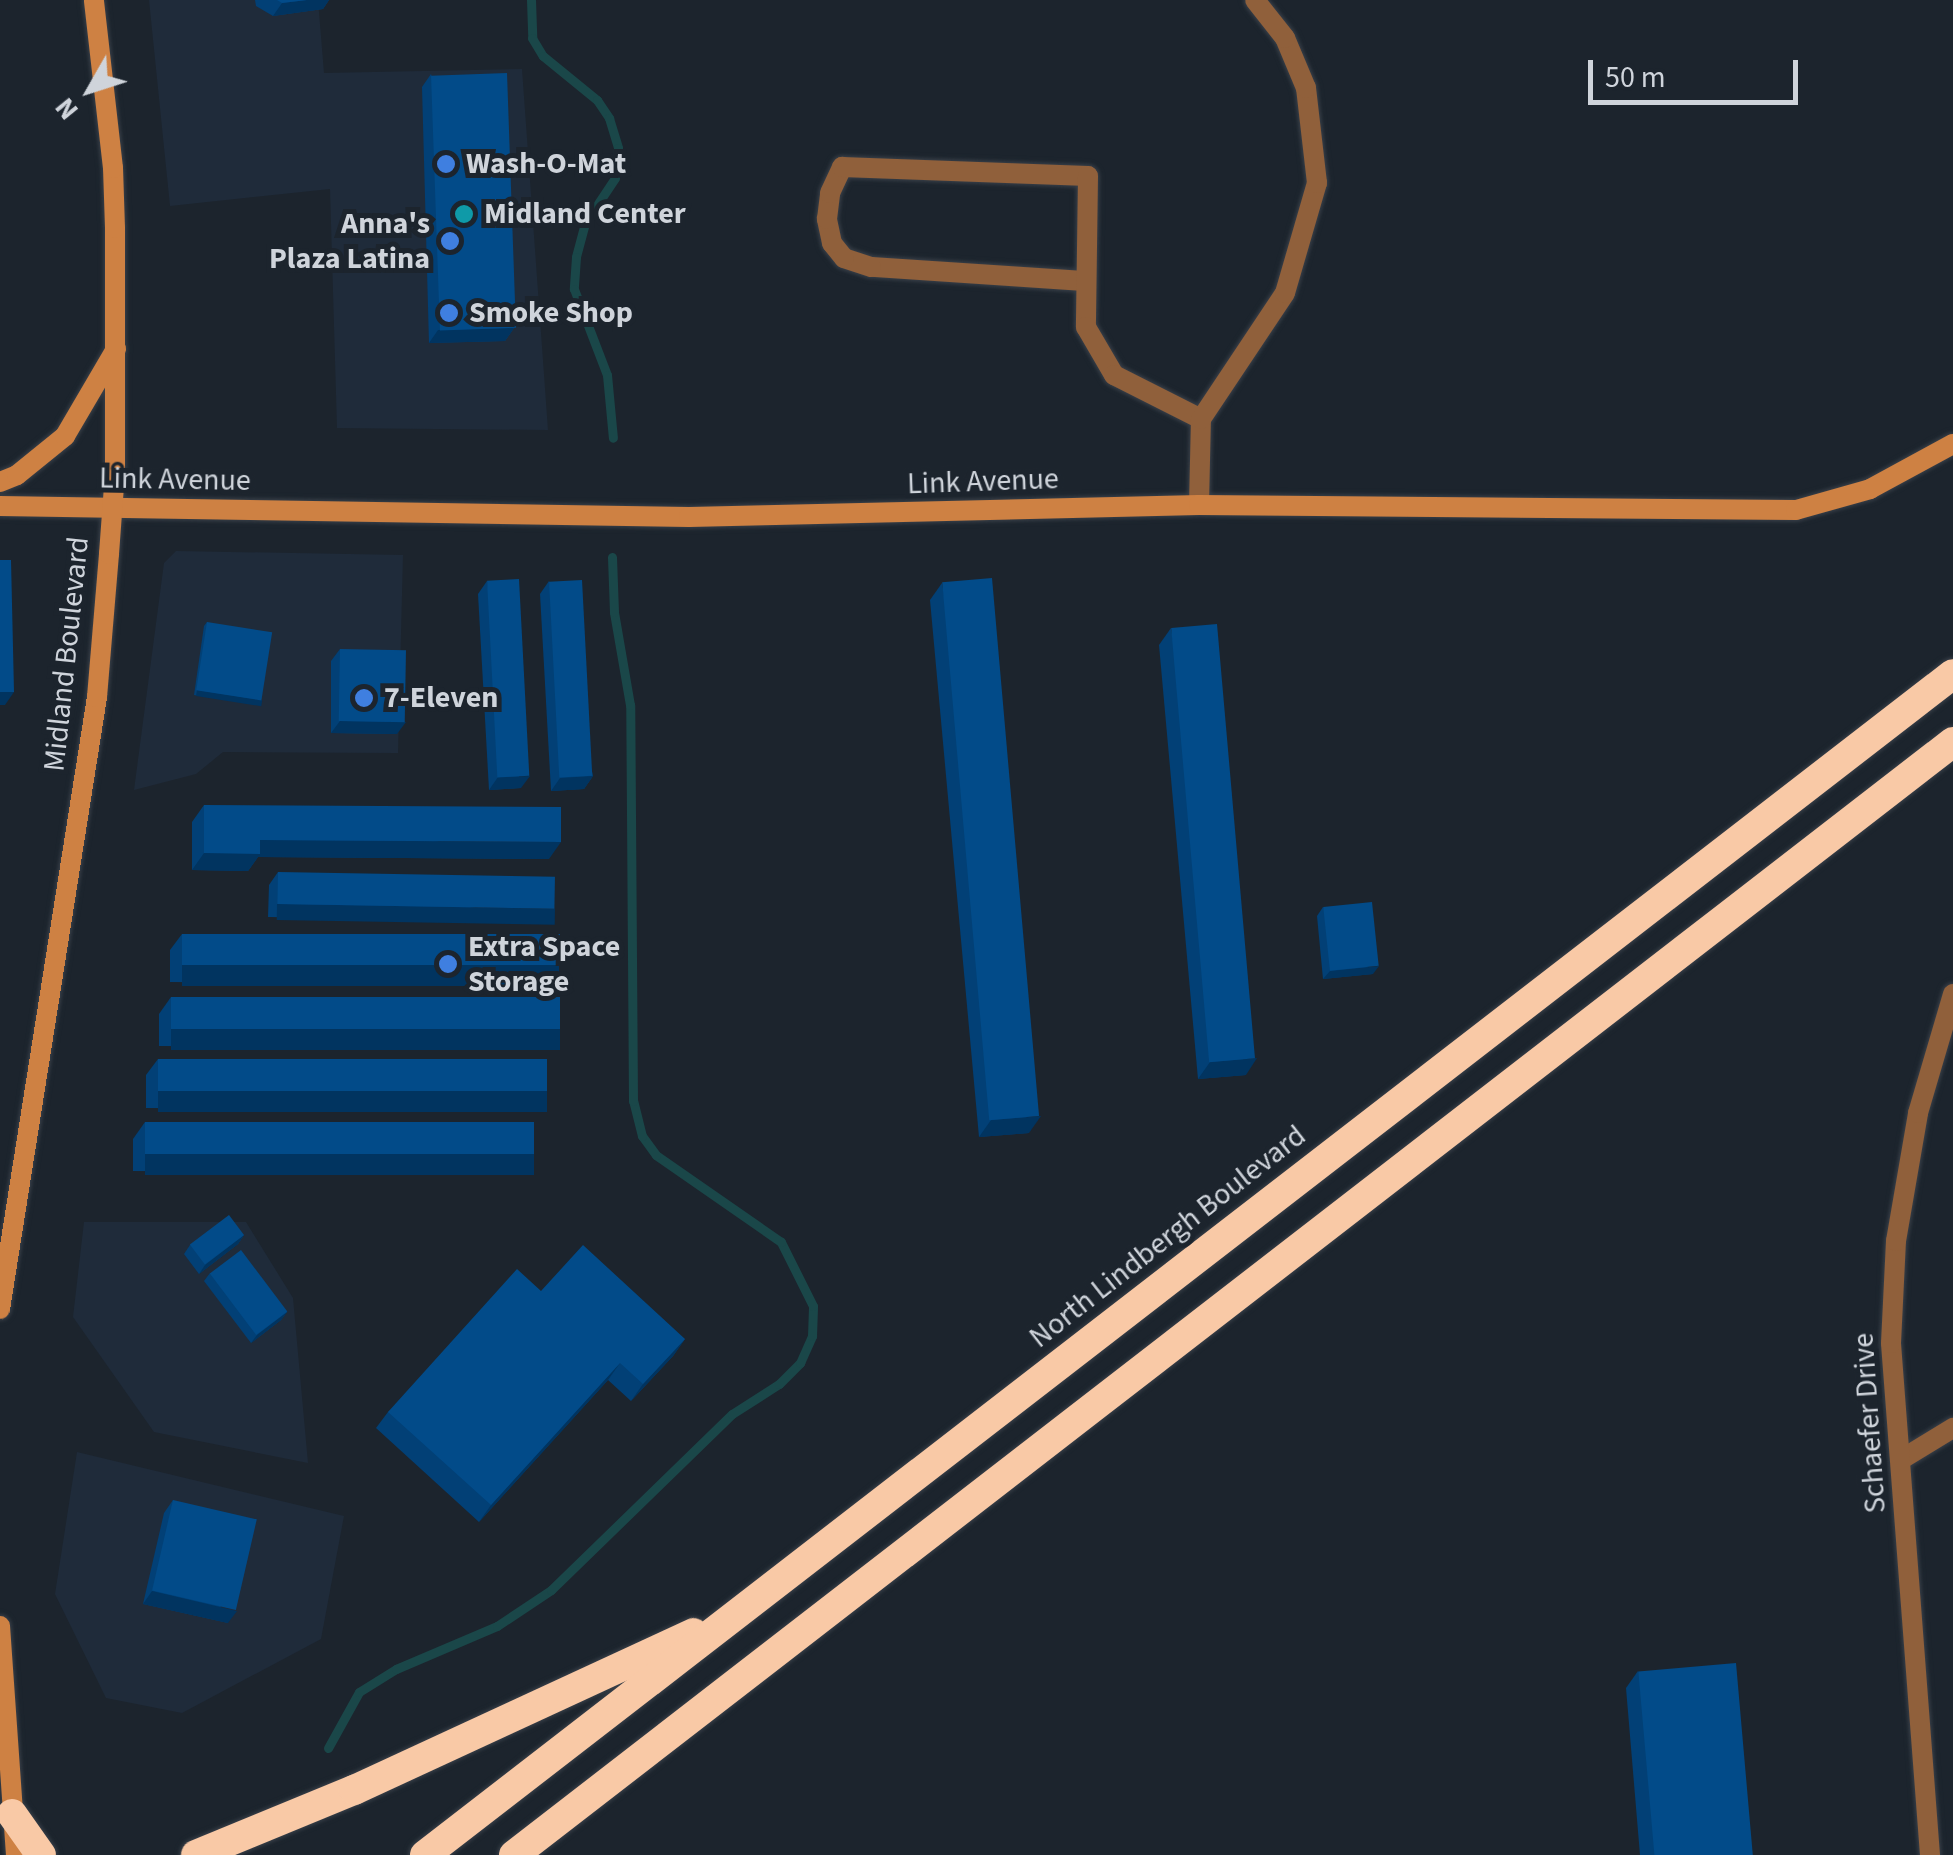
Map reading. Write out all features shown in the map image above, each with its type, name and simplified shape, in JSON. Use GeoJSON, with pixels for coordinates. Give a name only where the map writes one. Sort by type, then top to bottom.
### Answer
{"type":"FeatureCollection","features":[{"type":"Feature","properties":{"kind":"highway","name":"North Lindbergh Boulevard"},"geometry":{"type":"LineString","coordinates":[[425,1855],[1953,674]]}},
{"type":"Feature","properties":{"kind":"highway"},"geometry":{"type":"LineString","coordinates":[[514,1855],[1953,742]]}},
{"type":"Feature","properties":{"kind":"highway"},"geometry":{"type":"LineString","coordinates":[[196,1855],[354,1790],[734,1616]]}},
{"type":"Feature","properties":{"kind":"highway"},"geometry":{"type":"LineString","coordinates":[[12,1814],[41,1855]]}},
{"type":"Feature","properties":{"kind":"highway"},"geometry":{"type":"LineString","coordinates":[[532,1855],[557,1822]]}},
{"type":"Feature","properties":{"kind":"street","name":"Midland Boulevard"},"geometry":{"type":"LineString","coordinates":[[0,1309],[97,697],[112,510],[117,347],[113,168],[94,0]]}},
{"type":"Feature","properties":{"kind":"street"},"geometry":{"type":"LineString","coordinates":[[1199,505],[1201,419],[1284,293],[1317,183],[1306,88],[1285,38],[1255,0]]}},
{"type":"Feature","properties":{"kind":"street"},"geometry":{"type":"LineString","coordinates":[[1084,281],[871,268],[844,258],[832,244],[827,219],[830,192],[842,167],[1088,176],[1091,196],[1084,281],[1086,327],[1114,375],[1201,419]]}},
{"type":"Feature","properties":{"kind":"street"},"geometry":{"type":"LineString","coordinates":[[0,482],[18,475],[65,436],[117,347]]}},
{"type":"Feature","properties":{"kind":"street","name":"Link Avenue"},"geometry":{"type":"LineString","coordinates":[[0,506],[690,518],[1199,505],[1796,510],[1870,489],[1953,444]]}},
{"type":"Feature","properties":{"kind":"street","name":"Schaefer Drive"},"geometry":{"type":"LineString","coordinates":[[1930,1855],[1891,1343],[1896,1241],[1918,1113],[1953,994]]}},
{"type":"Feature","properties":{"kind":"street"},"geometry":{"type":"LineString","coordinates":[[1902,1459],[1953,1428]]}},
{"type":"Feature","properties":{"kind":"street"},"geometry":{"type":"LineString","coordinates":[[0,1626],[16,1855]]}},
{"type":"Feature","properties":{"kind":"shaded area"},"geometry":{"type":"Polygon","coordinates":[[[149,0],[318,0],[324,73],[522,69],[548,430],[337,428],[330,189],[170,206],[149,0]]]}},
{"type":"Feature","properties":{"kind":"shaded area"},"geometry":{"type":"Polygon","coordinates":[[[176,551],[403,555],[398,753],[223,752],[196,774],[134,790],[164,563],[176,551]]]}},
{"type":"Feature","properties":{"kind":"shaded area"},"geometry":{"type":"Polygon","coordinates":[[[84,1222],[246,1222],[293,1298],[308,1463],[154,1432],[73,1317],[84,1222]]]}},
{"type":"Feature","properties":{"kind":"shaded area"},"geometry":{"type":"Polygon","coordinates":[[[77,1452],[344,1516],[321,1639],[182,1713],[106,1698],[55,1594],[77,1452]]]}},
{"type":"Feature","properties":{"kind":"building","name":"Midland Center"},"geometry":{"type":"Polygon","coordinates":[[[507,73],[516,328],[440,330],[431,76],[507,73]]]}},
{"type":"Feature","properties":{"kind":"building"},"geometry":{"type":"Polygon","coordinates":[[[0,560],[11,560],[14,692],[0,692],[0,560]]]}},
{"type":"Feature","properties":{"kind":"building"},"geometry":{"type":"Polygon","coordinates":[[[992,578],[1039,1116],[989,1120],[942,582],[992,578]]]}},
{"type":"Feature","properties":{"kind":"building"},"geometry":{"type":"Polygon","coordinates":[[[519,579],[529,776],[497,777],[487,581],[519,579]]]}},
{"type":"Feature","properties":{"kind":"building"},"geometry":{"type":"Polygon","coordinates":[[[582,580],[592,776],[559,777],[549,582],[582,580]]]}},
{"type":"Feature","properties":{"kind":"building"},"geometry":{"type":"Polygon","coordinates":[[[207,622],[272,632],[261,700],[196,690],[207,622]]]}},
{"type":"Feature","properties":{"kind":"building"},"geometry":{"type":"Polygon","coordinates":[[[1217,624],[1255,1058],[1209,1062],[1171,628],[1217,624]]]}},
{"type":"Feature","properties":{"kind":"building","name":"7-Eleven"},"geometry":{"type":"Polygon","coordinates":[[[340,649],[406,650],[405,722],[339,721],[340,649]]]}},
{"type":"Feature","properties":{"kind":"building"},"geometry":{"type":"Polygon","coordinates":[[[204,805],[561,807],[561,842],[260,840],[260,854],[204,853],[204,805]]]}},
{"type":"Feature","properties":{"kind":"building"},"geometry":{"type":"Polygon","coordinates":[[[278,872],[555,877],[554,909],[277,904],[278,872]]]}},
{"type":"Feature","properties":{"kind":"building"},"geometry":{"type":"Polygon","coordinates":[[[1372,902],[1379,966],[1330,971],[1323,907],[1372,902]]]}},
{"type":"Feature","properties":{"kind":"building"},"geometry":{"type":"Polygon","coordinates":[[[182,934],[560,934],[560,965],[182,965],[182,934]]]}},
{"type":"Feature","properties":{"kind":"building"},"geometry":{"type":"Polygon","coordinates":[[[171,997],[560,997],[560,1029],[171,1029],[171,997]]]}},
{"type":"Feature","properties":{"kind":"building"},"geometry":{"type":"Polygon","coordinates":[[[158,1059],[547,1059],[547,1091],[158,1091],[158,1059]]]}},
{"type":"Feature","properties":{"kind":"building"},"geometry":{"type":"Polygon","coordinates":[[[145,1122],[534,1122],[534,1154],[145,1154],[145,1122]]]}},
{"type":"Feature","properties":{"kind":"building"},"geometry":{"type":"Polygon","coordinates":[[[229,1215],[244,1235],[205,1264],[190,1244],[229,1215]]]}},
{"type":"Feature","properties":{"kind":"building"},"geometry":{"type":"Polygon","coordinates":[[[583,1245],[685,1339],[643,1384],[620,1363],[491,1505],[388,1412],[517,1269],[541,1291],[583,1245]]]}},
{"type":"Feature","properties":{"kind":"building"},"geometry":{"type":"Polygon","coordinates":[[[241,1250],[287,1311],[256,1335],[210,1273],[241,1250]]]}},
{"type":"Feature","properties":{"kind":"building"},"geometry":{"type":"Polygon","coordinates":[[[173,1500],[257,1519],[236,1610],[152,1591],[173,1500]]]}},
{"type":"Feature","properties":{"kind":"building"},"geometry":{"type":"Polygon","coordinates":[[[1736,1663],[1753,1855],[1654,1855],[1638,1672],[1736,1663]]]}},
{"type":"Feature","properties":{"kind":"waterway"},"geometry":{"type":"LineString","coordinates":[[531,0],[532,38],[543,56],[597,100],[609,118],[618,148],[615,178],[585,223],[576,257],[574,289],[607,375],[613,438]]}},
{"type":"Feature","properties":{"kind":"waterway"},"geometry":{"type":"LineString","coordinates":[[328,1748],[359,1692],[396,1669],[497,1626],[551,1590],[732,1414],[779,1384],[800,1363],[812,1336],[813,1306],[781,1242],[656,1155],[642,1136],[633,1101],[630,705],[614,612],[612,557]]}},
{"type":"Feature","properties":{"kind":"place","name":"Wash-O-Mat"},"geometry":{"type":"Point","coordinates":[446,164]}},
{"type":"Feature","properties":{"kind":"place","name":"Midland Center"},"geometry":{"type":"Point","coordinates":[464,214]}},
{"type":"Feature","properties":{"kind":"place","name":"Anna's Plaza Latina"},"geometry":{"type":"Point","coordinates":[450,241]}},
{"type":"Feature","properties":{"kind":"place","name":"Smoke Shop"},"geometry":{"type":"Point","coordinates":[449,313]}},
{"type":"Feature","properties":{"kind":"place","name":"7-Eleven"},"geometry":{"type":"Point","coordinates":[364,698]}},
{"type":"Feature","properties":{"kind":"place","name":"Extra Space Storage"},"geometry":{"type":"Point","coordinates":[448,964]}}]}
